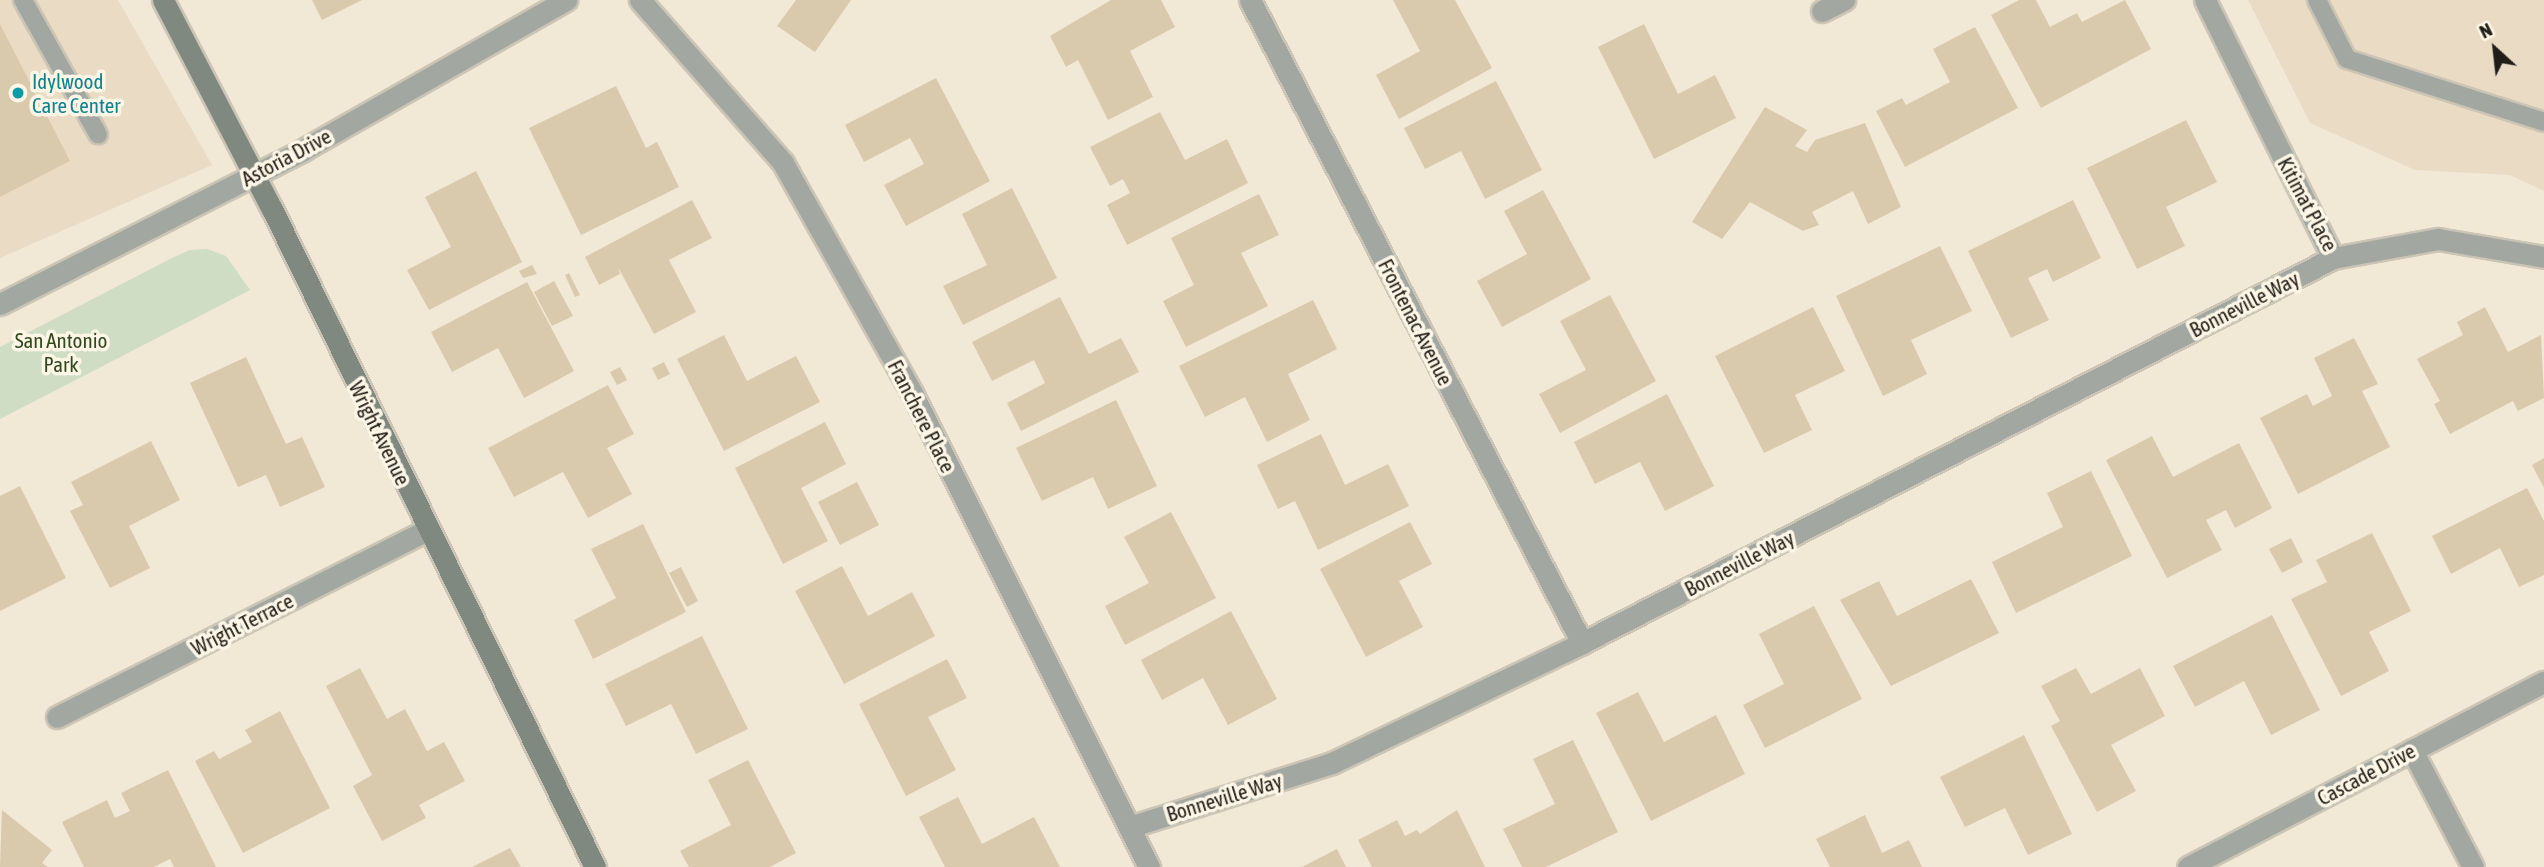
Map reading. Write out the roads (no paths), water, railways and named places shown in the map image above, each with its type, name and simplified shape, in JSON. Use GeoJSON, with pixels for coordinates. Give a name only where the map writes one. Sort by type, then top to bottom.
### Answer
{"type":"FeatureCollection","features":[{"type":"Feature","properties":{"kind":"street","name":"Wright Avenue"},"geometry":{"type":"LineString","coordinates":[[163,0],[254,175],[594,867]]}},
{"type":"Feature","properties":{"kind":"street","name":"Astoria Drive"},"geometry":{"type":"LineString","coordinates":[[0,304],[254,175],[566,0]]}},
{"type":"Feature","properties":{"kind":"street","name":"Franchere Place"},"geometry":{"type":"LineString","coordinates":[[640,0],[783,163],[913,395],[1149,867]]}},
{"type":"Feature","properties":{"kind":"street","name":"Frontenac Avenue"},"geometry":{"type":"LineString","coordinates":[[1250,0],[1582,643]]}},
{"type":"Feature","properties":{"kind":"street"},"geometry":{"type":"LineString","coordinates":[[1822,11],[1844,0]]}},
{"type":"Feature","properties":{"kind":"street","name":"Kitimat Place"},"geometry":{"type":"LineString","coordinates":[[2205,0],[2333,258],[2438,239],[2544,257]]}},
{"type":"Feature","properties":{"kind":"street","name":"Bonneville Way"},"geometry":{"type":"LineString","coordinates":[[1129,827],[1332,763],[1582,643],[2333,258]]}},
{"type":"Feature","properties":{"kind":"street","name":"Wright Terrace"},"geometry":{"type":"LineString","coordinates":[[57,717],[427,530]]}},
{"type":"Feature","properties":{"kind":"street","name":"Cascade Drive"},"geometry":{"type":"LineString","coordinates":[[2188,867],[2544,682]]}},
{"type":"Feature","properties":{"kind":"street"},"geometry":{"type":"LineString","coordinates":[[2412,750],[2473,867]]}},
{"type":"Feature","properties":{"kind":"lane"},"geometry":{"type":"LineString","coordinates":[[23,0],[98,134]]}},
{"type":"Feature","properties":{"kind":"lane"},"geometry":{"type":"LineString","coordinates":[[2318,0],[2347,59],[2544,122]]}},
{"type":"Feature","properties":{"kind":"place","name":"Idylwood Care Center"},"geometry":{"type":"Point","coordinates":[18,93]}},
{"type":"Feature","properties":{"kind":"park label","name":"San Antonio Park"},"geometry":{"type":"Point","coordinates":[61,352]}}]}
